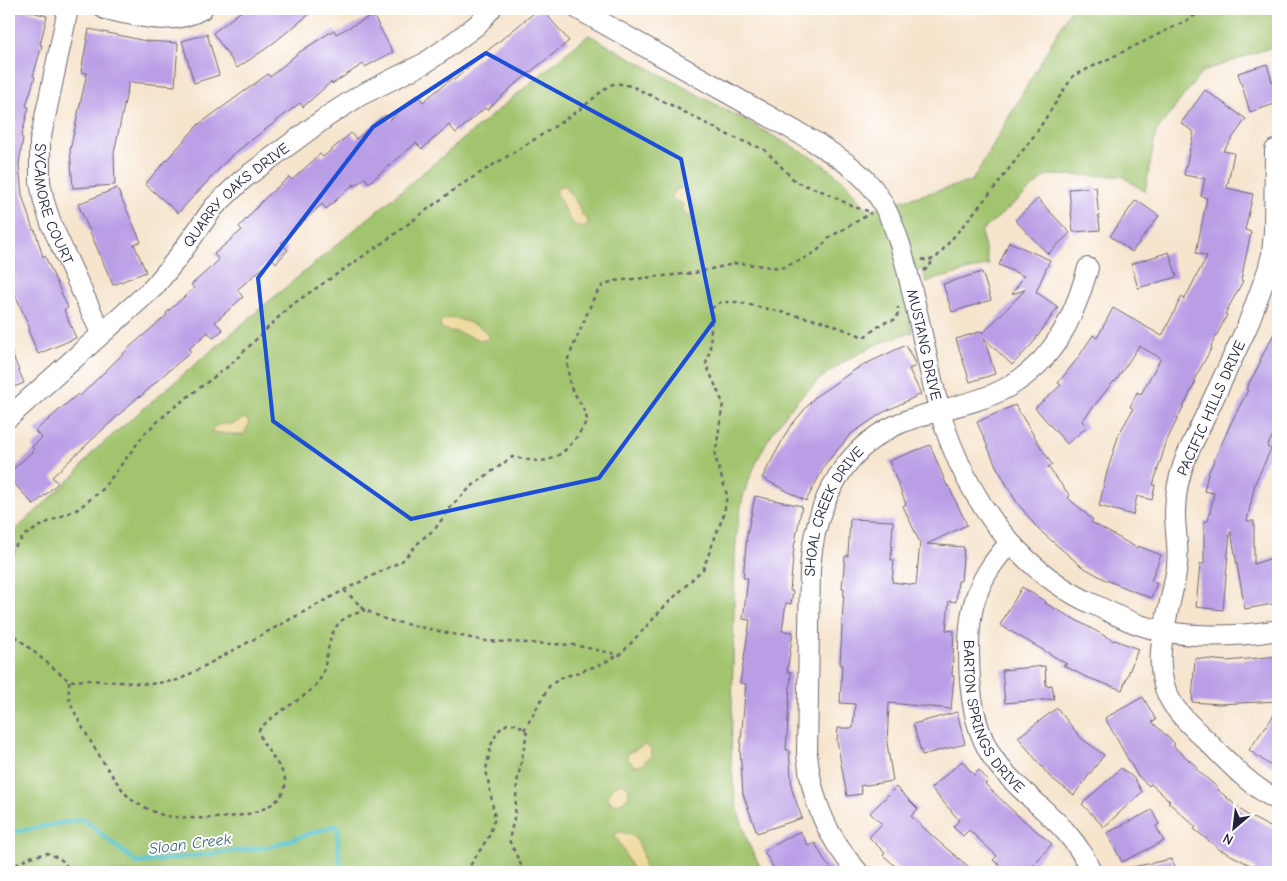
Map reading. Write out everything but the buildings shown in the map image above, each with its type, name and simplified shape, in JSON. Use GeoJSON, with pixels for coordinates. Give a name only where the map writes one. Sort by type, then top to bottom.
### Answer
{"type":"FeatureCollection","features":[{"type":"Feature","properties":{"kind":"street","name":"SYCAMORE COURT"},"geometry":{"type":"LineString","coordinates":[[68,9],[40,141],[40,182],[52,226],[102,333]]}},
{"type":"Feature","properties":{"kind":"street"},"geometry":{"type":"LineString","coordinates":[[105,9],[163,20],[195,13],[202,9]]}},
{"type":"Feature","properties":{"kind":"street","name":"QUARRY OAKS DRIVE"},"geometry":{"type":"LineString","coordinates":[[9,417],[154,287],[214,207],[243,179],[328,116],[359,96],[425,63],[478,25],[491,9]]}},
{"type":"Feature","properties":{"kind":"street","name":"MUSTANG DRIVE"},"geometry":{"type":"LineString","coordinates":[[578,9],[813,141],[852,167],[867,181],[877,195],[895,232],[908,276],[940,411],[961,468],[978,499],[1010,543],[1044,574],[1079,598],[1143,626],[1163,631],[1235,635],[1278,630]]}},
{"type":"Feature","properties":{"kind":"street","name":"PACIFIC HILLS DRIVE"},"geometry":{"type":"LineString","coordinates":[[1275,150],[1274,232],[1270,262],[1256,307],[1186,457],[1179,476],[1175,514],[1178,547],[1177,566],[1163,631],[1161,653],[1162,676],[1172,704],[1241,776],[1255,787],[1278,800]]}},
{"type":"Feature","properties":{"kind":"street","name":"SHOAL CREEK DRIVE"},"geometry":{"type":"LineString","coordinates":[[858,872],[845,858],[822,820],[809,775],[807,754],[811,549],[821,509],[830,489],[845,466],[859,451],[877,437],[911,419],[994,394],[1022,377],[1035,366],[1049,352],[1070,321],[1080,297],[1088,268]]}},
{"type":"Feature","properties":{"kind":"street","name":"BARTON SPRINGS DRIVE"},"geometry":{"type":"LineString","coordinates":[[1010,543],[982,580],[972,610],[969,629],[970,695],[988,747],[999,765],[1071,838],[1090,872]]}},
{"type":"Feature","properties":{"kind":"path"},"geometry":{"type":"LineString","coordinates":[[908,276],[923,273],[931,264],[931,261],[996,186],[1036,133],[1073,76],[1127,48],[1190,19],[1203,9],[1223,14],[1234,9]]}},
{"type":"Feature","properties":{"kind":"path"},"geometry":{"type":"LineString","coordinates":[[9,553],[25,535],[48,522],[78,509],[102,490],[146,432],[173,408],[230,365],[290,306],[384,242],[456,188],[548,131],[616,82],[631,86],[671,104],[728,135],[765,150],[796,182],[872,213],[830,237],[817,251],[781,268],[737,263],[694,273],[613,281],[603,286],[595,296],[567,361],[570,386],[582,406],[587,419],[582,432],[558,456],[545,461],[512,457],[496,466],[453,504],[434,530],[421,540],[402,561],[344,590],[179,680],[150,684],[89,680],[69,681],[9,631]]}},
{"type":"Feature","properties":{"kind":"path"},"geometry":{"type":"LineString","coordinates":[[920,257],[931,261]]}},
{"type":"Feature","properties":{"kind":"path"},"geometry":{"type":"LineString","coordinates":[[524,730],[550,685],[561,678],[602,664],[620,655],[665,606],[703,569],[724,514],[727,495],[715,456],[723,403],[706,364],[712,332],[712,308],[721,302],[737,302],[825,322],[864,337],[883,323],[897,319],[898,300]]}},
{"type":"Feature","properties":{"kind":"path"},"geometry":{"type":"LineString","coordinates":[[344,590],[365,610],[386,620],[485,641],[574,646],[620,655]]}},
{"type":"Feature","properties":{"kind":"path"},"geometry":{"type":"LineString","coordinates":[[69,681],[70,702],[75,714],[113,776],[131,799],[165,816],[224,819],[240,817],[271,805],[282,794],[286,785],[283,774],[259,738],[259,730],[267,720],[302,697],[316,684],[324,673],[328,646],[334,630],[342,620],[365,610]]}},
{"type":"Feature","properties":{"kind":"path"},"geometry":{"type":"LineString","coordinates":[[466,872],[489,836],[495,818],[486,770],[491,745],[498,730],[507,724],[518,724],[527,733],[518,783],[515,814],[509,840],[526,872]]}},
{"type":"Feature","properties":{"kind":"path"},"geometry":{"type":"LineString","coordinates":[[9,869],[30,857],[48,853],[64,862],[69,872]]}},
{"type":"Feature","properties":{"kind":"path"},"geometry":{"type":"LineString","coordinates":[[373,872],[378,872]]}},
{"type":"Feature","properties":{"kind":"highlighted area"},"geometry":{"type":"Polygon","coordinates":[[[486,53],[681,159],[714,321],[599,478],[411,519],[273,421],[258,278],[373,127],[486,53]]]}},
{"type":"Feature","properties":{"kind":"green space"},"geometry":{"type":"Polygon","coordinates":[[[1071,9],[1278,9],[1278,49],[1272,47],[1202,72],[1156,132],[1145,192],[1122,176],[1047,175],[981,232],[989,265],[926,282],[923,269],[899,276],[913,332],[887,340],[839,365],[798,400],[766,443],[744,493],[737,533],[731,764],[736,804],[748,843],[763,872],[9,872],[9,536],[74,476],[94,451],[261,308],[552,65],[589,35],[817,160],[844,181],[868,210],[972,181],[1071,9]]]}},
{"type":"Feature","properties":{"kind":"sand"},"geometry":{"type":"Polygon","coordinates":[[[562,186],[566,187],[577,203],[581,213],[588,220],[588,225],[583,228],[573,223],[570,219],[556,192],[562,186]]]}},
{"type":"Feature","properties":{"kind":"sand"},"geometry":{"type":"Polygon","coordinates":[[[681,188],[690,191],[695,209],[690,216],[686,216],[684,213],[682,203],[673,200],[671,197],[676,190],[681,188]]]}},
{"type":"Feature","properties":{"kind":"sand"},"geometry":{"type":"Polygon","coordinates":[[[450,318],[483,329],[489,336],[486,340],[480,340],[442,329],[440,324],[443,320],[450,318]]]}},
{"type":"Feature","properties":{"kind":"sand"},"geometry":{"type":"Polygon","coordinates":[[[244,418],[248,420],[249,424],[244,434],[211,432],[217,425],[232,424],[244,418]]]}},
{"type":"Feature","properties":{"kind":"sand"},"geometry":{"type":"Polygon","coordinates":[[[644,745],[648,746],[652,755],[641,765],[635,766],[627,758],[627,754],[644,745]]]}},
{"type":"Feature","properties":{"kind":"sand"},"geometry":{"type":"Polygon","coordinates":[[[622,783],[629,789],[628,796],[622,802],[612,804],[608,797],[609,794],[615,786],[622,783]]]}},
{"type":"Feature","properties":{"kind":"sand"},"geometry":{"type":"Polygon","coordinates":[[[620,832],[632,836],[637,841],[644,862],[644,870],[641,872],[636,872],[632,868],[615,837],[616,833],[620,832]]]}},
{"type":"Feature","properties":{"kind":"waterway","name":"Sloan Creek"},"geometry":{"type":"LineString","coordinates":[[9,833],[83,819],[137,863],[269,847],[337,825],[340,868],[346,872]]}}]}
